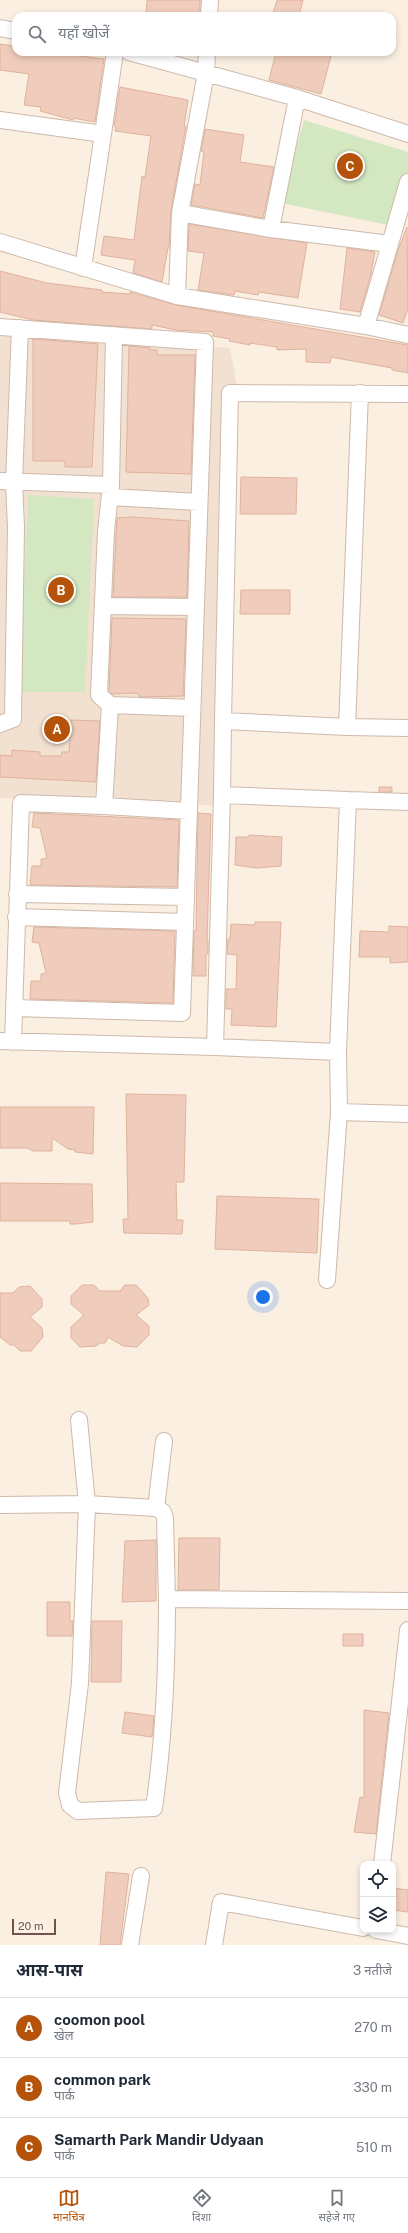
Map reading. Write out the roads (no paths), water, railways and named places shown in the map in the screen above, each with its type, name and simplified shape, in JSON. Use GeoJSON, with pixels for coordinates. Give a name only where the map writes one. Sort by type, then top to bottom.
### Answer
{"type":"FeatureCollection","features":[{"type":"Feature","properties":{"kind":"street"},"geometry":{"type":"LineString","coordinates":[[209,12],[210,0]]}},
{"type":"Feature","properties":{"kind":"street"},"geometry":{"type":"LineString","coordinates":[[0,28],[12,30]]}},
{"type":"Feature","properties":{"kind":"street"},"geometry":{"type":"LineString","coordinates":[[83,268],[114,56]]}},
{"type":"Feature","properties":{"kind":"street"},"geometry":{"type":"LineString","coordinates":[[144,56],[297,98],[408,134]]}},
{"type":"Feature","properties":{"kind":"street"},"geometry":{"type":"LineString","coordinates":[[177,296],[180,214],[206,73],[207,56]]}},
{"type":"Feature","properties":{"kind":"street"},"geometry":{"type":"LineString","coordinates":[[271,229],[297,98]]}},
{"type":"Feature","properties":{"kind":"street"},"geometry":{"type":"LineString","coordinates":[[0,120],[103,134]]}},
{"type":"Feature","properties":{"kind":"street"},"geometry":{"type":"LineString","coordinates":[[366,326],[408,182]]}},
{"type":"Feature","properties":{"kind":"street"},"geometry":{"type":"LineString","coordinates":[[180,214],[271,229],[390,244]]}},
{"type":"Feature","properties":{"kind":"street"},"geometry":{"type":"LineString","coordinates":[[0,242],[177,296],[366,326],[408,335]]}},
{"type":"Feature","properties":{"kind":"street"},"geometry":{"type":"LineString","coordinates":[[0,327],[114,334],[205,342],[182,1013],[14,1008]]}},
{"type":"Feature","properties":{"kind":"street"},"geometry":{"type":"LineString","coordinates":[[0,724],[13,718],[7,608],[7,481],[20,328]]}},
{"type":"Feature","properties":{"kind":"street"},"geometry":{"type":"LineString","coordinates":[[114,334],[110,491],[106,531],[99,695],[110,705],[192,708]]}},
{"type":"Feature","properties":{"kind":"street"},"geometry":{"type":"LineString","coordinates":[[215,1048],[222,795],[230,393],[408,394]]}},
{"type":"Feature","properties":{"kind":"street"},"geometry":{"type":"LineString","coordinates":[[347,727],[360,393]]}},
{"type":"Feature","properties":{"kind":"street"},"geometry":{"type":"LineString","coordinates":[[7,481],[110,491],[200,502]]}},
{"type":"Feature","properties":{"kind":"street"},"geometry":{"type":"LineString","coordinates":[[103,606],[196,607]]}},
{"type":"Feature","properties":{"kind":"street"},"geometry":{"type":"LineString","coordinates":[[104,806],[110,705]]}},
{"type":"Feature","properties":{"kind":"street"},"geometry":{"type":"LineString","coordinates":[[223,721],[347,727],[408,728]]}},
{"type":"Feature","properties":{"kind":"street"},"geometry":{"type":"LineString","coordinates":[[222,795],[408,802]]}},
{"type":"Feature","properties":{"kind":"street"},"geometry":{"type":"LineString","coordinates":[[327,1280],[339,1112],[338,1052],[348,800]]}},
{"type":"Feature","properties":{"kind":"street"},"geometry":{"type":"LineString","coordinates":[[189,811],[21,803],[14,1008],[6,1041],[338,1052]]}},
{"type":"Feature","properties":{"kind":"street"},"geometry":{"type":"LineString","coordinates":[[17,894],[186,897]]}},
{"type":"Feature","properties":{"kind":"street"},"geometry":{"type":"LineString","coordinates":[[16,917],[185,922]]}},
{"type":"Feature","properties":{"kind":"street"},"geometry":{"type":"LineString","coordinates":[[339,1112],[408,1114]]}},
{"type":"Feature","properties":{"kind":"street"},"geometry":{"type":"LineString","coordinates":[[0,1505],[86,1504],[156,1508],[163,1512],[165,1518],[167,1655],[163,1747],[154,1808],[78,1811],[70,1805],[67,1793],[80,1683],[86,1504],[79,1420]]}},
{"type":"Feature","properties":{"kind":"street"},"geometry":{"type":"LineString","coordinates":[[156,1508],[164,1441]]}},
{"type":"Feature","properties":{"kind":"street"},"geometry":{"type":"LineString","coordinates":[[167,1599],[408,1601]]}},
{"type":"Feature","properties":{"kind":"street"},"geometry":{"type":"LineString","coordinates":[[382,1861],[408,1630]]}},
{"type":"Feature","properties":{"kind":"street"},"geometry":{"type":"LineString","coordinates":[[130,1945],[141,1876]]}},
{"type":"Feature","properties":{"kind":"street"},"geometry":{"type":"LineString","coordinates":[[214,1945],[221,1902],[360,1927]]}},
{"type":"Feature","properties":{"kind":"street"},"geometry":{"type":"LineString","coordinates":[[392,1933],[408,1936]]}},
{"type":"Feature","properties":{"kind":"place","name":"Samarth Park Mandir Udyaan"},"geometry":{"type":"Point","coordinates":[350,166]}},
{"type":"Feature","properties":{"kind":"place","name":"common park"},"geometry":{"type":"Point","coordinates":[61,590]}},
{"type":"Feature","properties":{"kind":"place","name":"coomon pool"},"geometry":{"type":"Point","coordinates":[57,729]}}]}
